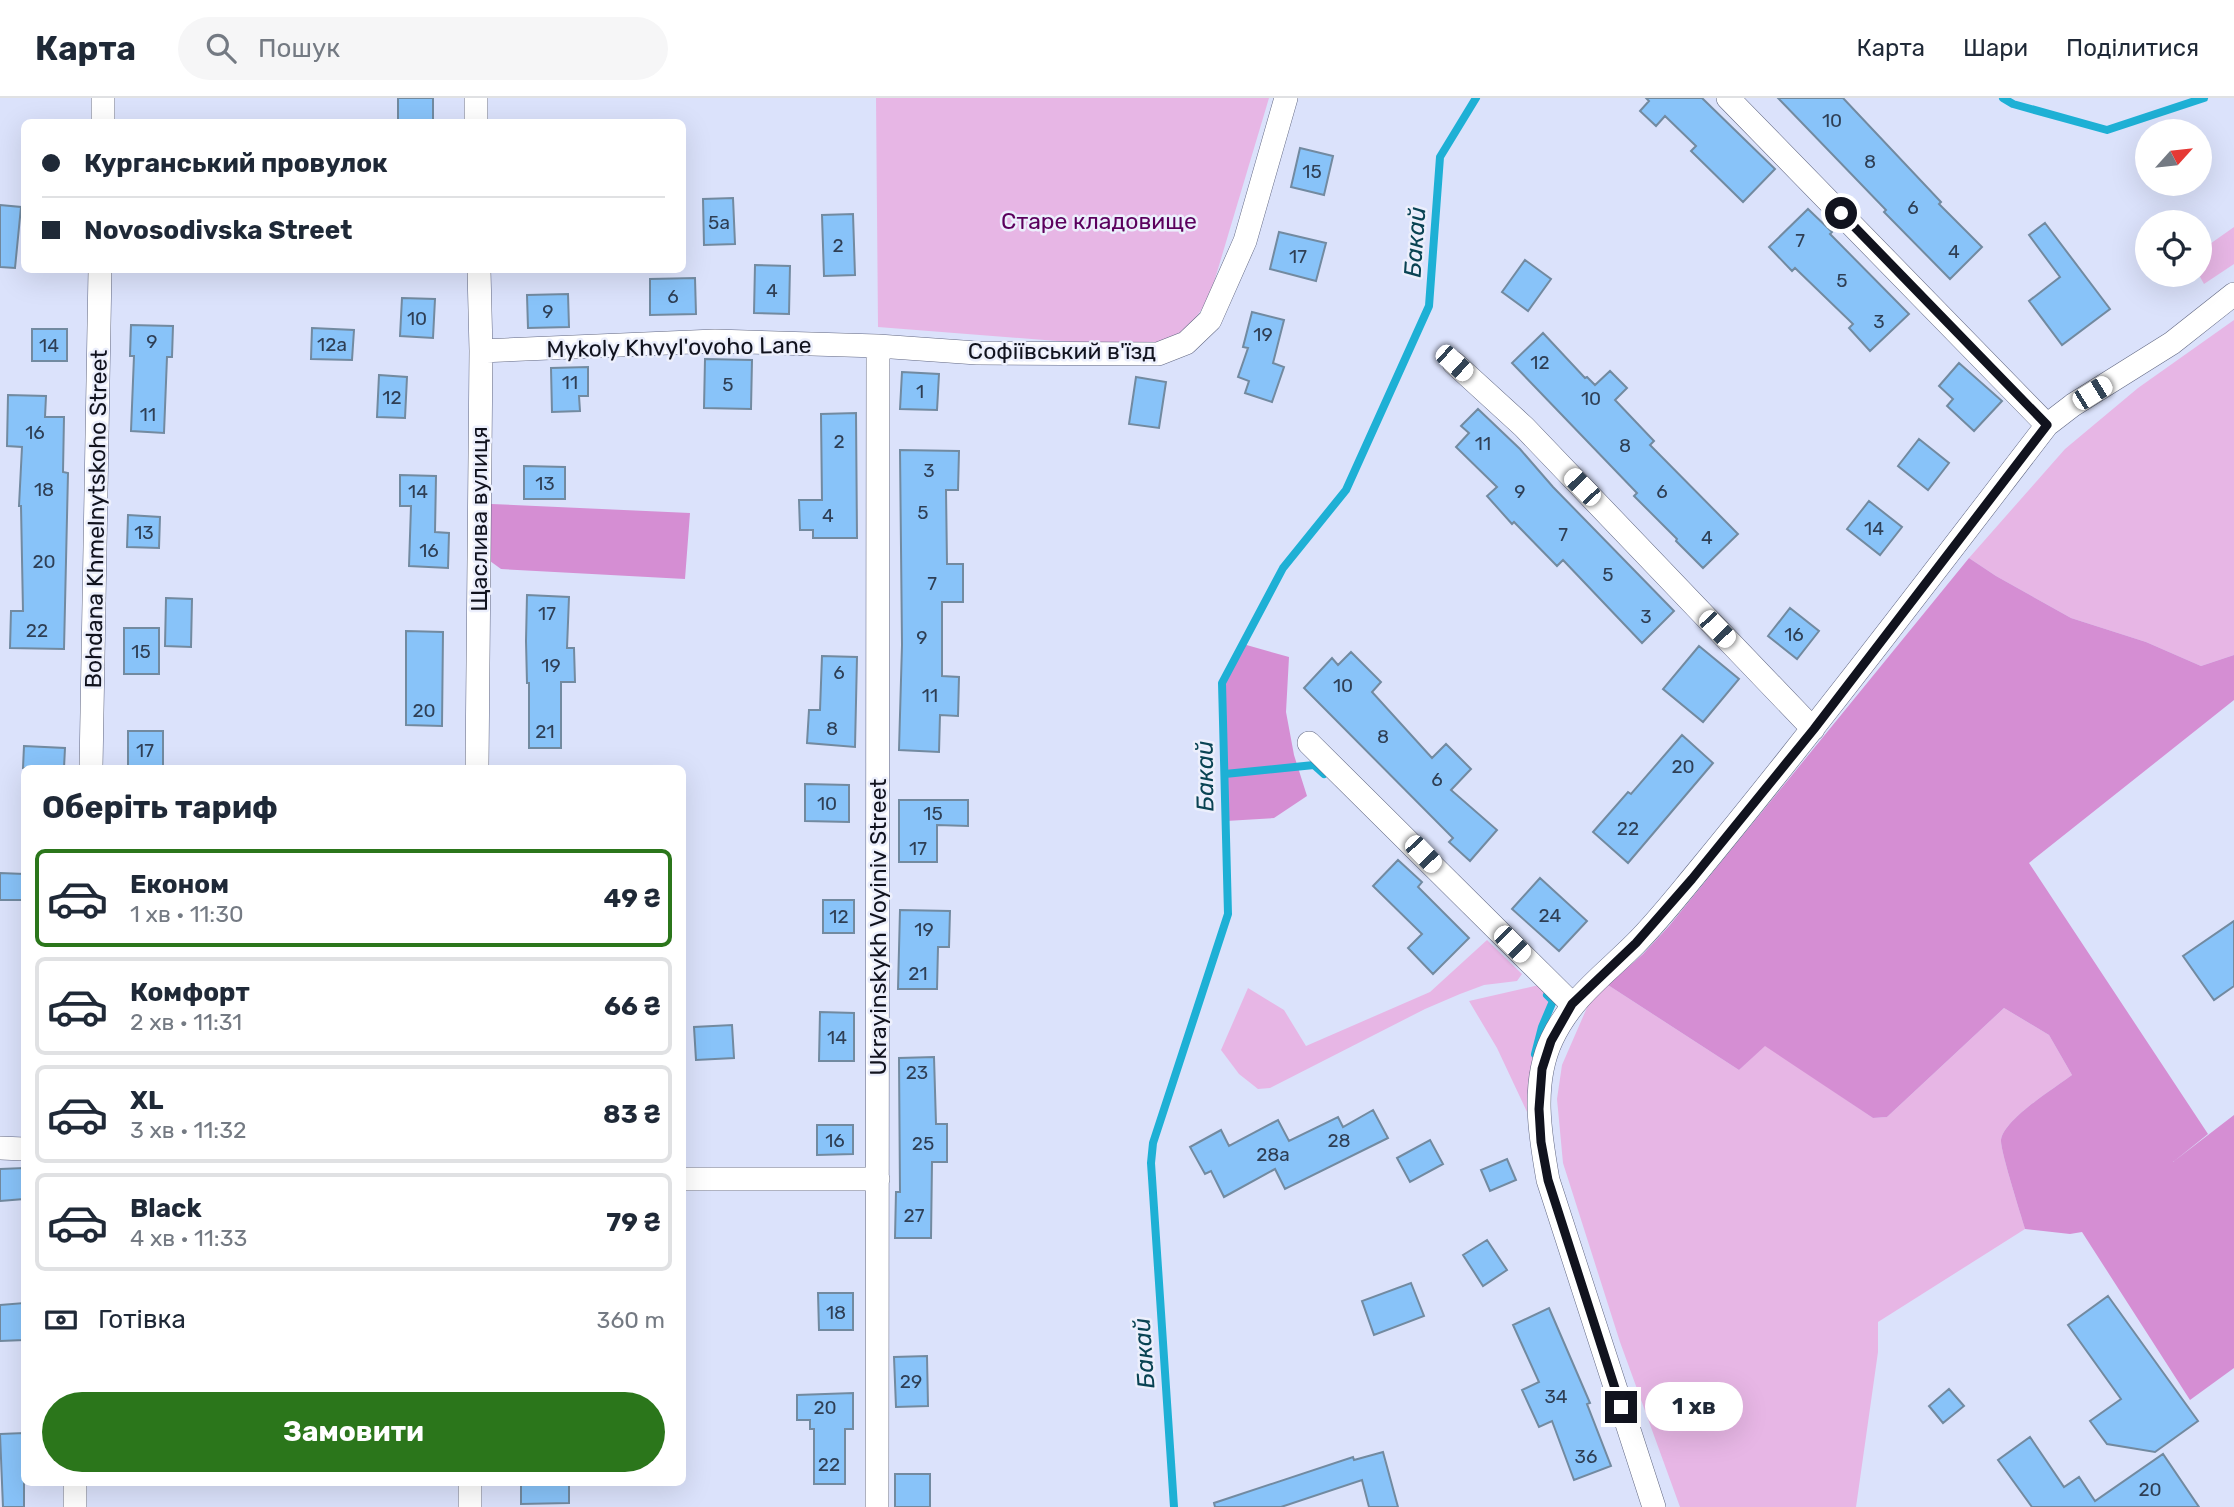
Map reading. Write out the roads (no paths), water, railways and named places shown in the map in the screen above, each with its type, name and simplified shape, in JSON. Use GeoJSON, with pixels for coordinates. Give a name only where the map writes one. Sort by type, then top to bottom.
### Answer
{"type":"FeatureCollection","features":[{"type":"Feature","properties":{"kind":"street"},"geometry":{"type":"LineString","coordinates":[[103,98],[103,119]]}},
{"type":"Feature","properties":{"kind":"street"},"geometry":{"type":"LineString","coordinates":[[475,98],[476,119]]}},
{"type":"Feature","properties":{"kind":"street","name":"Софіївський в'їзд"},"geometry":{"type":"LineString","coordinates":[[878,346],[977,353],[1158,354],[1186,343],[1210,320],[1244,241],[1286,98]]}},
{"type":"Feature","properties":{"kind":"street"},"geometry":{"type":"LineString","coordinates":[[1728,98],[2047,425]]}},
{"type":"Feature","properties":{"kind":"street","name":"Bohdana Khmelnytskoho Street"},"geometry":{"type":"LineString","coordinates":[[91,765],[100,273]]}},
{"type":"Feature","properties":{"kind":"street","name":"Щаслива вулиця"},"geometry":{"type":"LineString","coordinates":[[477,765],[481,351],[479,273]]}},
{"type":"Feature","properties":{"kind":"street"},"geometry":{"type":"LineString","coordinates":[[1654,1507],[1548,1180],[1541,1142],[1539,1109],[1542,1069],[1551,1041],[1572,1004],[1636,943],[1692,879],[1814,729],[2047,425],[2073,405],[2172,343],[2234,295]]}},
{"type":"Feature","properties":{"kind":"street","name":"Mykoly Khvyl'ovoho Lane"},"geometry":{"type":"LineString","coordinates":[[481,351],[715,341],[878,346]]}},
{"type":"Feature","properties":{"kind":"street","name":"Ukrayinskykh Voyiniv Street"},"geometry":{"type":"LineString","coordinates":[[877,1507],[878,346]]}},
{"type":"Feature","properties":{"kind":"street"},"geometry":{"type":"LineString","coordinates":[[1454,363],[1524,427],[1814,729]]}},
{"type":"Feature","properties":{"kind":"street"},"geometry":{"type":"LineString","coordinates":[[1309,743],[1572,1004]]}},
{"type":"Feature","properties":{"kind":"street"},"geometry":{"type":"LineString","coordinates":[[0,1148],[21,1149]]}},
{"type":"Feature","properties":{"kind":"street"},"geometry":{"type":"LineString","coordinates":[[686,1179],[878,1179]]}},
{"type":"Feature","properties":{"kind":"street"},"geometry":{"type":"LineString","coordinates":[[75,1486],[75,1507]]}},
{"type":"Feature","properties":{"kind":"street"},"geometry":{"type":"LineString","coordinates":[[470,1486],[470,1507]]}},
{"type":"Feature","properties":{"kind":"waterway","name":"Бакай"},"geometry":{"type":"LineString","coordinates":[[1174,1507],[1151,1163],[1153,1143],[1228,914],[1222,683],[1283,568],[1346,490],[1429,306],[1440,157],[1476,98]]}},
{"type":"Feature","properties":{"kind":"waterway","name":"Бакай"},"geometry":{"type":"LineString","coordinates":[[2003,98],[2013,104],[2107,130],[2204,98]]}},
{"type":"Feature","properties":{"kind":"waterway"},"geometry":{"type":"LineString","coordinates":[[1225,774],[1314,765],[1324,774]]}},
{"type":"Feature","properties":{"kind":"waterway"},"geometry":{"type":"LineString","coordinates":[[1535,1054],[1553,1001],[1547,995]]}},
{"type":"Feature","properties":{"kind":"park label","name":"Старе кладовище"},"geometry":{"type":"Point","coordinates":[1099,221]}}]}
